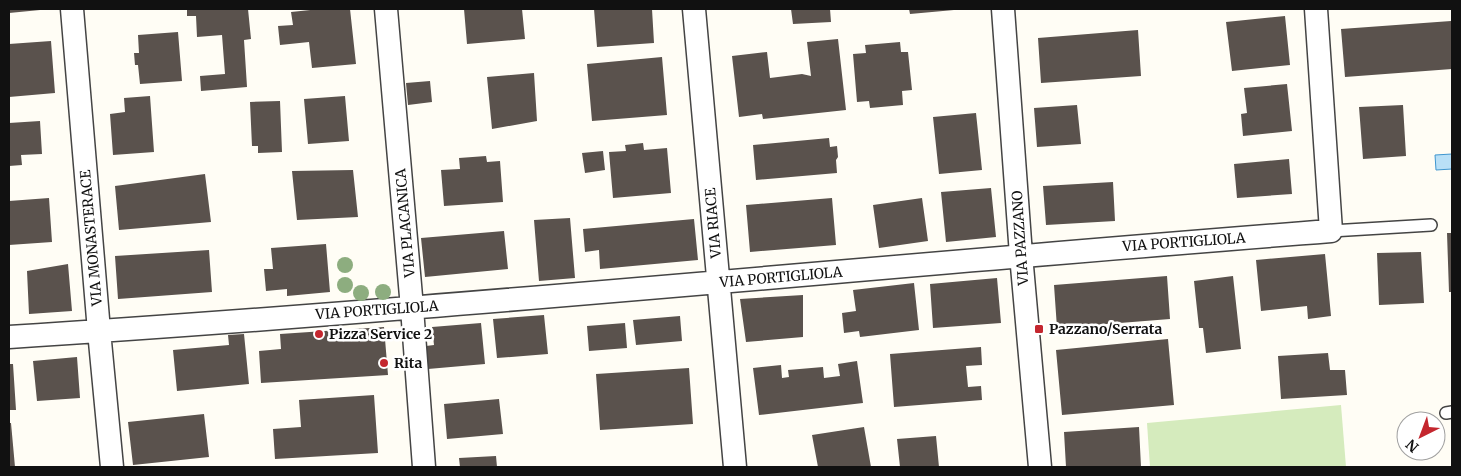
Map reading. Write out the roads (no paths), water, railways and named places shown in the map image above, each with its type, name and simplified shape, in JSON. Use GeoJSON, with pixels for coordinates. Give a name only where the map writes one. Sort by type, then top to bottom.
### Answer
{"type":"FeatureCollection","features":[{"type":"Feature","properties":{"kind":"street","name":"VIA MONASTERACE"},"geometry":{"type":"LineString","coordinates":[[72,9],[112,467]]}},
{"type":"Feature","properties":{"kind":"street","name":"VIA PLACANICA"},"geometry":{"type":"LineString","coordinates":[[386,9],[424,467]]}},
{"type":"Feature","properties":{"kind":"street","name":"VIA RIACE"},"geometry":{"type":"LineString","coordinates":[[694,9],[735,467]]}},
{"type":"Feature","properties":{"kind":"street","name":"VIA PAZZANO"},"geometry":{"type":"LineString","coordinates":[[1003,9],[1040,467]]}},
{"type":"Feature","properties":{"kind":"street"},"geometry":{"type":"LineString","coordinates":[[1316,9],[1331,231]]}},
{"type":"Feature","properties":{"kind":"street","name":"VIA PORTIGLIOLA"},"geometry":{"type":"LineString","coordinates":[[9,336],[412,308],[719,283],[1022,255],[1331,231]]}},
{"type":"Feature","properties":{"kind":"lane"},"geometry":{"type":"LineString","coordinates":[[1331,231],[1430,225]]}},
{"type":"Feature","properties":{"kind":"water"},"geometry":{"type":"Polygon","coordinates":[[[1452,154],[1452,169],[1436,170],[1435,155],[1452,154]]]}},
{"type":"Feature","properties":{"kind":"place","name":"Pazzano/Serrata"},"geometry":{"type":"Point","coordinates":[1039,329]}},
{"type":"Feature","properties":{"kind":"place","name":"Pizza Service 2"},"geometry":{"type":"Point","coordinates":[319,334]}},
{"type":"Feature","properties":{"kind":"place","name":"Rita"},"geometry":{"type":"Point","coordinates":[384,363]}}]}
